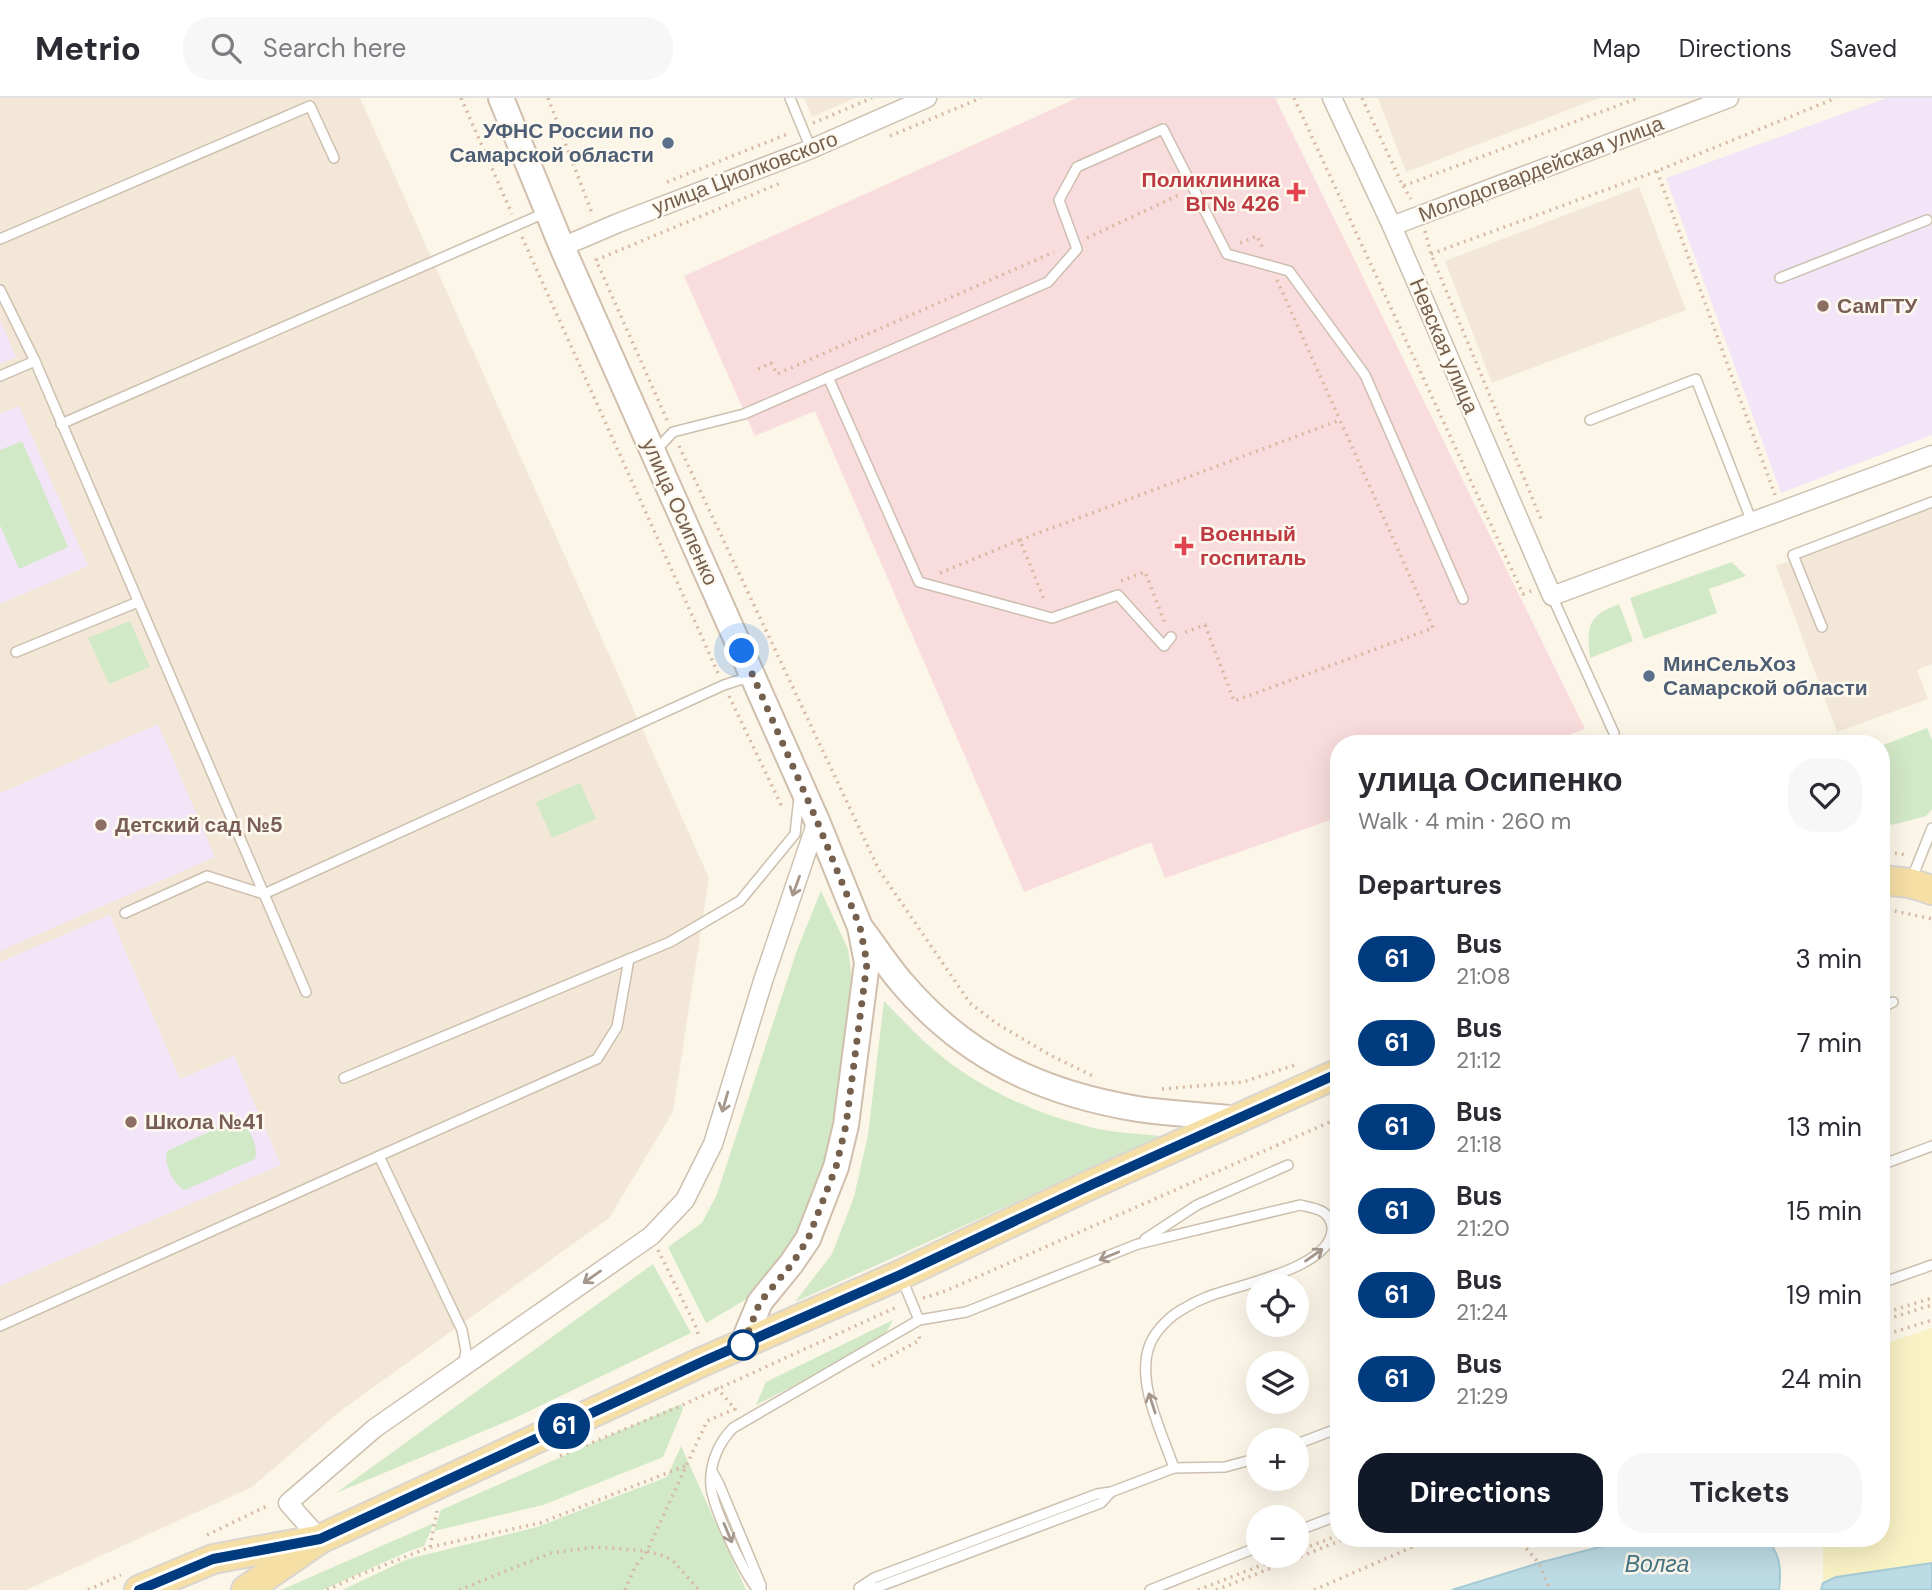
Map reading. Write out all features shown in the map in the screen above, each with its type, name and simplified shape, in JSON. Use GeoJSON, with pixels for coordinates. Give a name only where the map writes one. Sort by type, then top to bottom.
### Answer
{"type":"FeatureCollection","features":[{"type":"Feature","properties":{"kind":"main road","name":"улица Осипенко"},"geometry":{"type":"LineString","coordinates":[[501,98],[562,247],[817,821],[860,927],[867,963],[846,1125],[836,1167],[808,1239],[792,1264],[760,1302],[743,1345]]}},
{"type":"Feature","properties":{"kind":"main road"},"geometry":{"type":"LineString","coordinates":[[1890,882],[1921,887]]}},
{"type":"Feature","properties":{"kind":"main road","name":"улица Осипенко"},"geometry":{"type":"LineString","coordinates":[[860,927],[901,982],[929,1013],[962,1042],[1012,1072],[1068,1094],[1127,1106],[1239,1119]]}},
{"type":"Feature","properties":{"kind":"main road"},"geometry":{"type":"LineString","coordinates":[[246,1590],[320,1539],[1330,1077]]}},
{"type":"Feature","properties":{"kind":"main road"},"geometry":{"type":"LineString","coordinates":[[131,1582],[213,1559],[320,1539]]}},
{"type":"Feature","properties":{"kind":"street","name":"улица Циолковского"},"geometry":{"type":"LineString","coordinates":[[562,247],[811,149],[927,98]]}},
{"type":"Feature","properties":{"kind":"street","name":"Невская улица"},"geometry":{"type":"LineString","coordinates":[[1332,98],[1392,226],[1549,591]]}},
{"type":"Feature","properties":{"kind":"street","name":"Молодогвардейская улица"},"geometry":{"type":"LineString","coordinates":[[1392,226],[1723,99]]}},
{"type":"Feature","properties":{"kind":"street"},"geometry":{"type":"LineString","coordinates":[[1549,591],[1749,517],[1932,456]]}},
{"type":"Feature","properties":{"kind":"street"},"geometry":{"type":"LineString","coordinates":[[320,1539],[288,1503],[375,1428],[651,1236],[685,1200],[713,1144],[754,1006],[817,821]]}},
{"type":"Feature","properties":{"kind":"lane"},"geometry":{"type":"LineString","coordinates":[[790,98],[811,149]]}},
{"type":"Feature","properties":{"kind":"lane"},"geometry":{"type":"LineString","coordinates":[[0,239],[310,106],[334,158]]}},
{"type":"Feature","properties":{"kind":"lane"},"geometry":{"type":"LineString","coordinates":[[653,452],[673,432],[744,414],[1048,282],[1077,249],[1059,200],[1077,167],[1163,129],[1227,254],[1289,271],[1365,375],[1463,599]]}},
{"type":"Feature","properties":{"kind":"lane"},"geometry":{"type":"LineString","coordinates":[[61,424],[548,212]]}},
{"type":"Feature","properties":{"kind":"lane"},"geometry":{"type":"LineString","coordinates":[[1780,278],[1927,220]]}},
{"type":"Feature","properties":{"kind":"lane"},"geometry":{"type":"LineString","coordinates":[[0,290],[35,361],[306,992]]}},
{"type":"Feature","properties":{"kind":"lane"},"geometry":{"type":"LineString","coordinates":[[0,376],[35,361]]}},
{"type":"Feature","properties":{"kind":"lane"},"geometry":{"type":"LineString","coordinates":[[828,377],[919,582],[1052,618],[1118,595],[1164,646],[1171,637]]}},
{"type":"Feature","properties":{"kind":"lane"},"geometry":{"type":"LineString","coordinates":[[1590,420],[1696,379],[1749,517]]}},
{"type":"Feature","properties":{"kind":"lane"},"geometry":{"type":"LineString","coordinates":[[1822,627],[1793,555],[1932,502]]}},
{"type":"Feature","properties":{"kind":"lane"},"geometry":{"type":"LineString","coordinates":[[1549,591],[1614,733]]}},
{"type":"Feature","properties":{"kind":"lane"},"geometry":{"type":"LineString","coordinates":[[16,652],[138,602]]}},
{"type":"Feature","properties":{"kind":"lane"},"geometry":{"type":"LineString","coordinates":[[125,913],[207,876],[264,894],[723,685],[753,676]]}},
{"type":"Feature","properties":{"kind":"lane"},"geometry":{"type":"LineString","coordinates":[[344,1078],[670,942],[740,901],[795,834],[800,782]]}},
{"type":"Feature","properties":{"kind":"lane"},"geometry":{"type":"LineString","coordinates":[[1921,887],[1931,834]]}},
{"type":"Feature","properties":{"kind":"lane"},"geometry":{"type":"LineString","coordinates":[[0,1326],[597,1059],[617,1027],[629,959]]}},
{"type":"Feature","properties":{"kind":"lane"},"geometry":{"type":"LineString","coordinates":[[1890,1162],[1932,1146]]}},
{"type":"Feature","properties":{"kind":"lane"},"geometry":{"type":"LineString","coordinates":[[379,1156],[461,1330],[466,1351],[463,1367]]}},
{"type":"Feature","properties":{"kind":"lane"},"geometry":{"type":"LineString","coordinates":[[1138,1244],[1197,1205],[1288,1165]]}},
{"type":"Feature","properties":{"kind":"lane"},"geometry":{"type":"LineString","coordinates":[[759,1590],[761,1585],[713,1473],[716,1452],[723,1438],[733,1428],[919,1320],[966,1312],[1138,1244],[1300,1205],[1320,1209],[1330,1222]]}},
{"type":"Feature","properties":{"kind":"lane"},"geometry":{"type":"LineString","coordinates":[[1174,1468],[1149,1394],[1145,1373],[1151,1341],[1160,1328],[1180,1310],[1206,1297],[1292,1268],[1313,1258],[1330,1245]]}},
{"type":"Feature","properties":{"kind":"lane"},"geometry":{"type":"LineString","coordinates":[[1890,1280],[1932,1265]]}},
{"type":"Feature","properties":{"kind":"lane"},"geometry":{"type":"LineString","coordinates":[[900,1275],[919,1320]]}},
{"type":"Feature","properties":{"kind":"lane"},"geometry":{"type":"LineString","coordinates":[[1309,1439],[1330,1431]]}},
{"type":"Feature","properties":{"kind":"lane"},"geometry":{"type":"LineString","coordinates":[[856,1589],[878,1587],[1101,1503],[1111,1492],[1174,1468],[1225,1467],[1246,1461]]}},
{"type":"Feature","properties":{"kind":"lane"},"geometry":{"type":"LineString","coordinates":[[1309,1526],[1330,1518]]}},
{"type":"Feature","properties":{"kind":"lane"},"geometry":{"type":"LineString","coordinates":[[1150,1590],[1246,1552]]}},
{"type":"Feature","properties":{"kind":"path"},"geometry":{"type":"LineString","coordinates":[[461,98],[723,685],[795,834]]}},
{"type":"Feature","properties":{"kind":"path"},"geometry":{"type":"LineString","coordinates":[[548,98],[593,212]]}},
{"type":"Feature","properties":{"kind":"path"},"geometry":{"type":"LineString","coordinates":[[662,185],[873,98]]}},
{"type":"Feature","properties":{"kind":"path"},"geometry":{"type":"LineString","coordinates":[[1294,98],[1524,594],[1549,591]]}},
{"type":"Feature","properties":{"kind":"path"},"geometry":{"type":"LineString","coordinates":[[1362,98],[1403,186],[1638,98]]}},
{"type":"Feature","properties":{"kind":"path"},"geometry":{"type":"LineString","coordinates":[[1545,529],[1431,254],[1657,171],[1836,98]]}},
{"type":"Feature","properties":{"kind":"path"},"geometry":{"type":"LineString","coordinates":[[1657,171],[1777,500],[1749,517]]}},
{"type":"Feature","properties":{"kind":"path"},"geometry":{"type":"LineString","coordinates":[[758,369],[771,363],[777,374],[1194,188]]}},
{"type":"Feature","properties":{"kind":"path"},"geometry":{"type":"LineString","coordinates":[[586,216],[602,209]]}},
{"type":"Feature","properties":{"kind":"path"},"geometry":{"type":"LineString","coordinates":[[1121,581],[1145,572],[1171,637],[1205,625],[1234,701],[1433,628],[1257,236],[1235,246]]}},
{"type":"Feature","properties":{"kind":"path"},"geometry":{"type":"LineString","coordinates":[[596,260],[673,432],[879,870],[970,1003],[996,1023],[1050,1055],[1103,1078]]}},
{"type":"Feature","properties":{"kind":"path"},"geometry":{"type":"LineString","coordinates":[[919,582],[1020,540],[1339,420]]}},
{"type":"Feature","properties":{"kind":"path"},"geometry":{"type":"LineString","coordinates":[[1020,540],[1047,608]]}},
{"type":"Feature","properties":{"kind":"path"},"geometry":{"type":"LineString","coordinates":[[1890,910],[1932,919]]}},
{"type":"Feature","properties":{"kind":"path"},"geometry":{"type":"LineString","coordinates":[[1162,1089],[1244,1082],[1305,1061]]}},
{"type":"Feature","properties":{"kind":"path"},"geometry":{"type":"LineString","coordinates":[[551,1459],[678,1407],[911,1302],[943,1292],[1330,1122]]}},
{"type":"Feature","properties":{"kind":"path"},"geometry":{"type":"LineString","coordinates":[[661,1256],[697,1329]]}},
{"type":"Feature","properties":{"kind":"path"},"geometry":{"type":"LineString","coordinates":[[1890,1311],[1932,1298]]}},
{"type":"Feature","properties":{"kind":"path"},"geometry":{"type":"LineString","coordinates":[[1890,1318],[1932,1305]]}},
{"type":"Feature","properties":{"kind":"path"},"geometry":{"type":"LineString","coordinates":[[871,1366],[920,1340],[919,1320]]}},
{"type":"Feature","properties":{"kind":"path"},"geometry":{"type":"LineString","coordinates":[[1890,1333],[1932,1320]]}},
{"type":"Feature","properties":{"kind":"path"},"geometry":{"type":"LineString","coordinates":[[625,1590],[635,1567],[647,1552],[707,1421],[735,1409]]}},
{"type":"Feature","properties":{"kind":"path"},"geometry":{"type":"LineString","coordinates":[[327,1590],[430,1547],[540,1523],[686,1466]]}},
{"type":"Feature","properties":{"kind":"path"},"geometry":{"type":"LineString","coordinates":[[206,1535],[266,1508],[276,1499]]}},
{"type":"Feature","properties":{"kind":"path"},"geometry":{"type":"LineString","coordinates":[[430,1547],[437,1507]]}},
{"type":"Feature","properties":{"kind":"path"},"geometry":{"type":"LineString","coordinates":[[1309,1546],[1330,1538]]}},
{"type":"Feature","properties":{"kind":"path"},"geometry":{"type":"LineString","coordinates":[[1216,1590],[1330,1545]]}},
{"type":"Feature","properties":{"kind":"path"},"geometry":{"type":"LineString","coordinates":[[459,1590],[551,1553],[596,1547],[664,1556],[674,1562],[699,1590]]}},
{"type":"Feature","properties":{"kind":"path"},"geometry":{"type":"LineString","coordinates":[[1314,1590],[1412,1547]]}},
{"type":"Feature","properties":{"kind":"path"},"geometry":{"type":"LineString","coordinates":[[1525,1547],[1539,1563],[1550,1590]]}},
{"type":"Feature","properties":{"kind":"path"},"geometry":{"type":"LineString","coordinates":[[1198,1590],[1254,1568]]}},
{"type":"Feature","properties":{"kind":"path"},"geometry":{"type":"LineString","coordinates":[[88,1590],[131,1582]]}},
{"type":"Feature","properties":{"kind":"shaded area"},"geometry":{"type":"Polygon","coordinates":[[[0,98],[360,98],[709,878],[673,1112],[609,1218],[339,1412],[252,1487],[26,1590],[0,1590],[0,98]]]}},
{"type":"Feature","properties":{"kind":"shaded area"},"geometry":{"type":"Polygon","coordinates":[[[804,98],[855,98],[812,117],[804,98]]]}},
{"type":"Feature","properties":{"kind":"shaded area","name":"Военный госпиталь"},"geometry":{"type":"Polygon","coordinates":[[[1077,98],[1275,98],[1585,729],[1569,735],[1330,735],[1330,820],[1165,878],[1151,842],[1024,892],[815,411],[755,436],[684,276],[1077,98]]]}},
{"type":"Feature","properties":{"kind":"shaded area"},"geometry":{"type":"Polygon","coordinates":[[[1378,98],[1599,98],[1406,172],[1378,98]]]}},
{"type":"Feature","properties":{"kind":"shaded area","name":"СамГТУ"},"geometry":{"type":"Polygon","coordinates":[[[1886,98],[1932,98],[1932,435],[1781,493],[1666,178],[1886,98]]]}},
{"type":"Feature","properties":{"kind":"shaded area"},"geometry":{"type":"Polygon","coordinates":[[[1639,187],[1686,310],[1492,383],[1445,261],[1639,187]]]}},
{"type":"Feature","properties":{"kind":"shaded area"},"geometry":{"type":"Polygon","coordinates":[[[0,320],[16,357],[0,364],[0,320]]]}},
{"type":"Feature","properties":{"kind":"shaded area"},"geometry":{"type":"Polygon","coordinates":[[[19,406],[88,566],[0,604],[0,414],[19,406]]]}},
{"type":"Feature","properties":{"kind":"shaded area"},"geometry":{"type":"Polygon","coordinates":[[[1932,509],[1932,664],[1917,670],[1928,699],[1837,732],[1776,566],[1932,509]]]}},
{"type":"Feature","properties":{"kind":"shaded area","name":"Детский сад №5"},"geometry":{"type":"Polygon","coordinates":[[[158,724],[215,857],[0,951],[0,793],[158,724]]]}},
{"type":"Feature","properties":{"kind":"shaded area","name":"Школа №41"},"geometry":{"type":"Polygon","coordinates":[[[110,915],[180,1079],[234,1056],[281,1165],[0,1286],[0,962],[110,915]]]}},
{"type":"Feature","properties":{"kind":"green space"},"geometry":{"type":"Polygon","coordinates":[[[22,441],[68,547],[19,569],[0,525],[0,450],[22,441]]]}},
{"type":"Feature","properties":{"kind":"green space"},"geometry":{"type":"Polygon","coordinates":[[[1732,562],[1746,576],[1709,589],[1717,613],[1644,639],[1630,598],[1732,562]]]}},
{"type":"Feature","properties":{"kind":"green space"},"geometry":{"type":"Polygon","coordinates":[[[1619,604],[1633,641],[1590,658],[1588,637],[1591,623],[1601,613],[1619,604]]]}},
{"type":"Feature","properties":{"kind":"green space"},"geometry":{"type":"Polygon","coordinates":[[[130,621],[150,667],[109,684],[88,638],[130,621]]]}},
{"type":"Feature","properties":{"kind":"green space"},"geometry":{"type":"Polygon","coordinates":[[[1927,728],[1932,740],[1932,809],[1926,816],[1892,825],[1890,823],[1890,742],[1927,728]]]}},
{"type":"Feature","properties":{"kind":"green space"},"geometry":{"type":"Polygon","coordinates":[[[580,783],[596,819],[552,838],[536,802],[580,783]]]}},
{"type":"Feature","properties":{"kind":"green space"},"geometry":{"type":"Polygon","coordinates":[[[821,891],[848,949],[852,979],[843,1065],[827,1154],[805,1218],[769,1279],[745,1300],[706,1323],[668,1247],[702,1223],[717,1194],[797,950],[821,891]]]}},
{"type":"Feature","properties":{"kind":"green space"},"geometry":{"type":"Polygon","coordinates":[[[884,1001],[934,1050],[992,1090],[1035,1110],[1080,1125],[1162,1136],[795,1302],[832,1254],[854,1197],[868,1135],[884,1001]]]}},
{"type":"Feature","properties":{"kind":"green space"},"geometry":{"type":"Polygon","coordinates":[[[237,1119],[252,1137],[256,1148],[255,1159],[185,1190],[180,1187],[170,1173],[167,1151],[237,1119]]]}},
{"type":"Feature","properties":{"kind":"green space"},"geometry":{"type":"Polygon","coordinates":[[[653,1264],[691,1333],[517,1417],[336,1493],[653,1264]]]}},
{"type":"Feature","properties":{"kind":"green space"},"geometry":{"type":"Polygon","coordinates":[[[893,1320],[885,1335],[854,1355],[756,1405],[766,1382],[893,1320]]]}},
{"type":"Feature","properties":{"kind":"green space"},"geometry":{"type":"Polygon","coordinates":[[[681,1404],[683,1409],[663,1457],[543,1505],[434,1531],[441,1510],[681,1404]]]}},
{"type":"Feature","properties":{"kind":"green space"},"geometry":{"type":"Polygon","coordinates":[[[681,1446],[746,1590],[342,1590],[408,1559],[537,1527],[667,1477],[681,1446]]]}},
{"type":"Feature","properties":{"kind":"green space"},"geometry":{"type":"Polygon","coordinates":[[[434,1523],[424,1546],[323,1590],[281,1590],[434,1523]]]}},
{"type":"Feature","properties":{"kind":"sand"},"geometry":{"type":"Polygon","coordinates":[[[1932,1328],[1932,1563],[1836,1577],[1823,1583],[1823,1547],[1890,1547],[1890,1342],[1932,1328]]]}},
{"type":"Feature","properties":{"kind":"water","name":"Волга"},"geometry":{"type":"Polygon","coordinates":[[[1600,1547],[1772,1547],[1780,1567],[1779,1590],[1452,1590],[1600,1547]]]}},
{"type":"Feature","properties":{"kind":"water"},"geometry":{"type":"Polygon","coordinates":[[[1932,1563],[1932,1590],[1821,1590],[1823,1583],[1836,1577],[1932,1563]]]}},
{"type":"Feature","properties":{"kind":"bus line","name":"61"},"geometry":{"type":"LineString","coordinates":[[139,1590],[213,1559],[320,1539],[704,1361],[900,1275],[1330,1077]]}},
{"type":"Feature","properties":{"kind":"place","name":"УФНС России по Самарской области"},"geometry":{"type":"Point","coordinates":[668,143]}},
{"type":"Feature","properties":{"kind":"place","name":"Поликлиника ВГ№ 426"},"geometry":{"type":"Point","coordinates":[1296,192]}},
{"type":"Feature","properties":{"kind":"place","name":"СамГТУ"},"geometry":{"type":"Point","coordinates":[1823,306]}},
{"type":"Feature","properties":{"kind":"place","name":"Военный госпиталь"},"geometry":{"type":"Point","coordinates":[1184,546]}},
{"type":"Feature","properties":{"kind":"place","name":"МинСельХоз Самарской области"},"geometry":{"type":"Point","coordinates":[1649,676]}},
{"type":"Feature","properties":{"kind":"place","name":"Детский сад №5"},"geometry":{"type":"Point","coordinates":[101,825]}},
{"type":"Feature","properties":{"kind":"place","name":"Школа №41"},"geometry":{"type":"Point","coordinates":[131,1122]}},
{"type":"Feature","properties":{"kind":"route"},"geometry":{"type":"LineString","coordinates":[[742,651],[817,821],[860,927],[867,963],[846,1125],[836,1167],[808,1239],[792,1264],[760,1302],[743,1345]]}}]}
